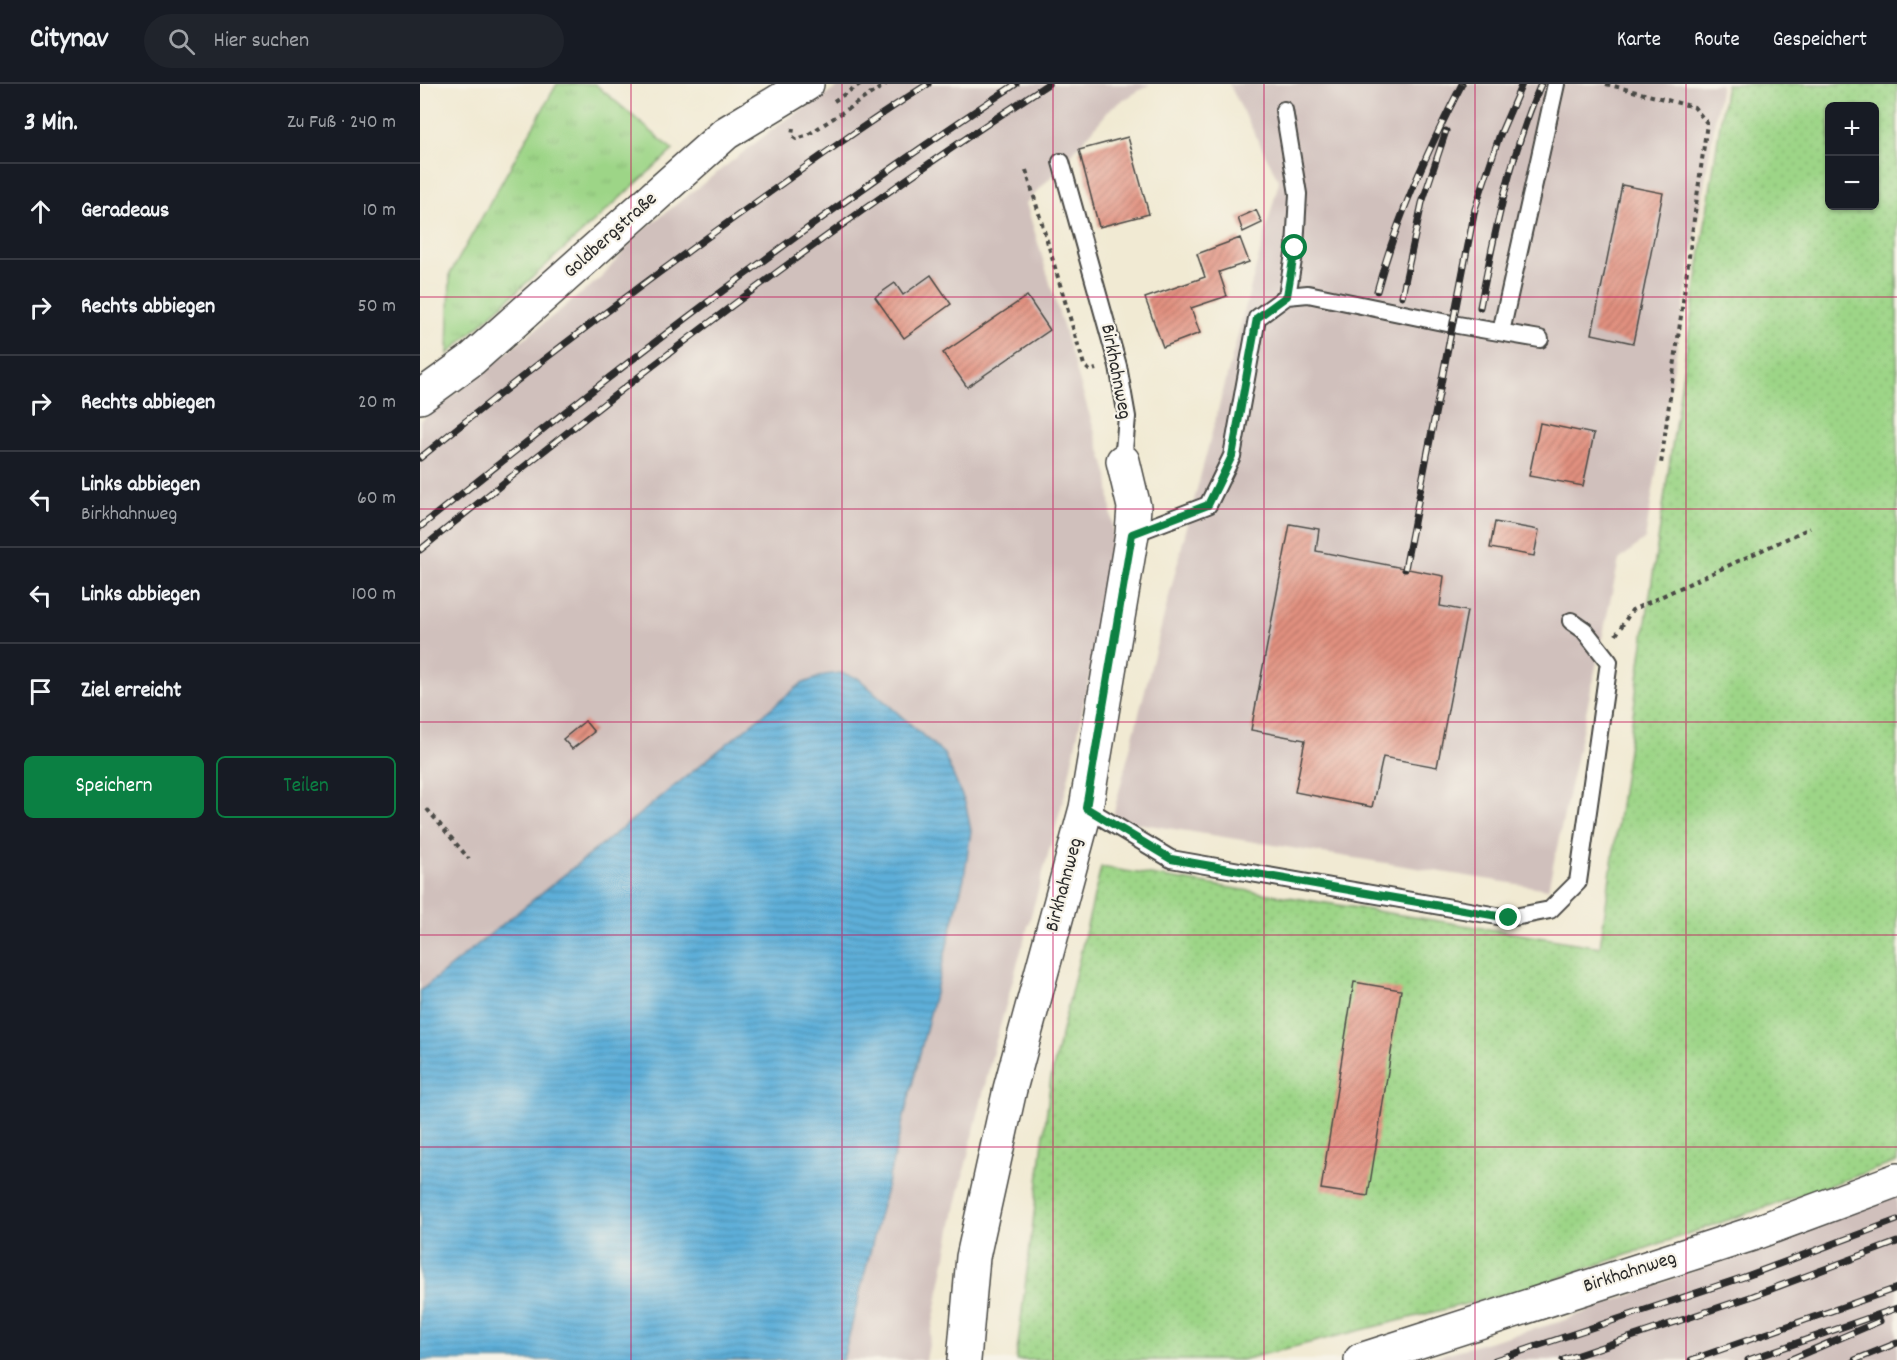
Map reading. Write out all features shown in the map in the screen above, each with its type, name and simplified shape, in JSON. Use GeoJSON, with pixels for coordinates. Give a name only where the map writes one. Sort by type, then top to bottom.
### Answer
{"type":"FeatureCollection","features":[{"type":"Feature","properties":{"kind":"street","name":"Goldbergstraße"},"geometry":{"type":"LineString","coordinates":[[420,397],[471,360],[726,133],[820,93]]}},
{"type":"Feature","properties":{"kind":"street","name":"Birkhahnweg"},"geometry":{"type":"LineString","coordinates":[[964,1360],[973,1257],[1010,1089],[1086,808],[1132,534],[1134,507],[1123,461]]}},
{"type":"Feature","properties":{"kind":"street","name":"Birkhahnweg"},"geometry":{"type":"LineString","coordinates":[[1361,1360],[1752,1233],[1897,1180]]}},
{"type":"Feature","properties":{"kind":"lane"},"geometry":{"type":"LineString","coordinates":[[1501,332],[1556,84]]}},
{"type":"Feature","properties":{"kind":"lane"},"geometry":{"type":"LineString","coordinates":[[1284,110],[1298,194],[1295,248],[1287,296]]}},
{"type":"Feature","properties":{"kind":"lane","name":"Birkhahnweg"},"geometry":{"type":"LineString","coordinates":[[1061,162],[1118,366],[1127,417],[1123,461]]}},
{"type":"Feature","properties":{"kind":"lane"},"geometry":{"type":"LineString","coordinates":[[1132,534],[1208,505],[1232,456],[1257,318],[1287,296],[1308,294],[1540,339]]}},
{"type":"Feature","properties":{"kind":"lane"},"geometry":{"type":"LineString","coordinates":[[1086,808],[1171,859],[1509,918],[1550,910],[1578,882],[1609,662],[1584,630],[1571,621]]}},
{"type":"Feature","properties":{"kind":"path"},"geometry":{"type":"LineString","coordinates":[[820,93],[860,84]]}},
{"type":"Feature","properties":{"kind":"path"},"geometry":{"type":"LineString","coordinates":[[795,126],[791,132],[792,136],[796,139],[806,136],[886,84]]}},
{"type":"Feature","properties":{"kind":"path"},"geometry":{"type":"LineString","coordinates":[[1606,84],[1694,107],[1707,123],[1661,464]]}},
{"type":"Feature","properties":{"kind":"path"},"geometry":{"type":"LineString","coordinates":[[1026,170],[1084,365],[1090,371],[1095,370],[1097,362]]}},
{"type":"Feature","properties":{"kind":"path"},"geometry":{"type":"LineString","coordinates":[[1029,177],[1040,178]]}},
{"type":"Feature","properties":{"kind":"path"},"geometry":{"type":"LineString","coordinates":[[1609,662],[1617,632],[1632,610],[1810,528]]}},
{"type":"Feature","properties":{"kind":"path"},"geometry":{"type":"LineString","coordinates":[[427,809],[469,859]]}},
{"type":"Feature","properties":{"kind":"shaded area"},"geometry":{"type":"Polygon","coordinates":[[[843,84],[1150,84],[1112,107],[1059,169],[1026,203],[1108,476],[1115,555],[1066,790],[994,1048],[955,1209],[926,1360],[420,1360],[420,421],[602,277],[638,234],[781,123],[843,84]]]}},
{"type":"Feature","properties":{"kind":"shaded area"},"geometry":{"type":"Polygon","coordinates":[[[1229,84],[1721,84],[1645,539],[1619,560],[1548,889],[1112,819],[1279,181],[1229,84]]]}},
{"type":"Feature","properties":{"kind":"shaded area"},"geometry":{"type":"Polygon","coordinates":[[[1897,1193],[1897,1360],[1423,1360],[1559,1322],[1897,1193]]]}},
{"type":"Feature","properties":{"kind":"green space"},"geometry":{"type":"Polygon","coordinates":[[[557,84],[595,84],[673,150],[448,354],[450,274],[557,84]]]}},
{"type":"Feature","properties":{"kind":"green space"},"geometry":{"type":"Polygon","coordinates":[[[1726,84],[1897,84],[1897,1162],[1530,1288],[1241,1360],[1016,1360],[1051,1077],[1101,867],[1600,947],[1726,84]]]}},
{"type":"Feature","properties":{"kind":"water"},"geometry":{"type":"Polygon","coordinates":[[[841,673],[858,678],[944,754],[966,805],[971,831],[964,878],[843,1360],[420,1360],[420,991],[801,684],[825,675],[841,673]]]}},
{"type":"Feature","properties":{"kind":"building"},"geometry":{"type":"Polygon","coordinates":[[[1128,137],[1149,214],[1099,227],[1079,150],[1128,137]]]}},
{"type":"Feature","properties":{"kind":"building"},"geometry":{"type":"Polygon","coordinates":[[[1622,185],[1663,193],[1633,343],[1592,334],[1622,185]]]}},
{"type":"Feature","properties":{"kind":"building"},"geometry":{"type":"Polygon","coordinates":[[[1256,210],[1262,223],[1243,232],[1238,218],[1256,210]]]}},
{"type":"Feature","properties":{"kind":"building"},"geometry":{"type":"Polygon","coordinates":[[[1240,238],[1249,262],[1219,272],[1227,296],[1191,308],[1200,333],[1163,347],[1145,298],[1205,277],[1197,254],[1240,238]]]}},
{"type":"Feature","properties":{"kind":"building"},"geometry":{"type":"Polygon","coordinates":[[[931,275],[951,304],[904,338],[875,297],[895,283],[903,295],[931,275]]]}},
{"type":"Feature","properties":{"kind":"building"},"geometry":{"type":"Polygon","coordinates":[[[1027,296],[1050,330],[967,387],[943,353],[1027,296]]]}},
{"type":"Feature","properties":{"kind":"building"},"geometry":{"type":"Polygon","coordinates":[[[1540,423],[1594,434],[1583,486],[1529,476],[1540,423]]]}},
{"type":"Feature","properties":{"kind":"building"},"geometry":{"type":"Polygon","coordinates":[[[1495,522],[1539,530],[1534,556],[1490,548],[1495,522]]]}},
{"type":"Feature","properties":{"kind":"building"},"geometry":{"type":"Polygon","coordinates":[[[1290,524],[1319,529],[1316,551],[1444,576],[1440,606],[1467,611],[1437,767],[1383,757],[1372,807],[1295,792],[1305,740],[1251,730],[1290,524]]]}},
{"type":"Feature","properties":{"kind":"building"},"geometry":{"type":"Polygon","coordinates":[[[585,721],[594,732],[572,749],[563,739],[585,721]]]}},
{"type":"Feature","properties":{"kind":"building"},"geometry":{"type":"Polygon","coordinates":[[[1354,982],[1401,990],[1368,1196],[1321,1189],[1354,982]]]}},
{"type":"Feature","properties":{"kind":"railway"},"geometry":{"type":"LineString","coordinates":[[420,458],[654,276],[830,150],[928,84]]}},
{"type":"Feature","properties":{"kind":"railway"},"geometry":{"type":"LineString","coordinates":[[420,527],[713,298],[863,189],[1016,84]]}},
{"type":"Feature","properties":{"kind":"railway"},"geometry":{"type":"LineString","coordinates":[[420,550],[650,368],[806,251],[966,138],[1048,84]]}},
{"type":"Feature","properties":{"kind":"railway"},"geometry":{"type":"LineString","coordinates":[[1377,291],[1414,185],[1462,84]]}},
{"type":"Feature","properties":{"kind":"railway"},"geometry":{"type":"LineString","coordinates":[[1405,569],[1475,209],[1499,137],[1522,84]]}},
{"type":"Feature","properties":{"kind":"railway"},"geometry":{"type":"LineString","coordinates":[[1480,307],[1512,166],[1541,84]]}},
{"type":"Feature","properties":{"kind":"railway"},"geometry":{"type":"LineString","coordinates":[[1402,296],[1422,203],[1446,131]]}},
{"type":"Feature","properties":{"kind":"railway"},"geometry":{"type":"LineString","coordinates":[[1495,1360],[1744,1277],[1897,1220]]}},
{"type":"Feature","properties":{"kind":"railway"},"geometry":{"type":"LineString","coordinates":[[1563,1360],[1750,1297],[1897,1242]]}},
{"type":"Feature","properties":{"kind":"railway"},"geometry":{"type":"LineString","coordinates":[[1691,1360],[1897,1288]]}},
{"type":"Feature","properties":{"kind":"railway"},"geometry":{"type":"LineString","coordinates":[[1748,1360],[1897,1308]]}},
{"type":"Feature","properties":{"kind":"railway"},"geometry":{"type":"LineString","coordinates":[[1789,1360],[1880,1321]]}},
{"type":"Feature","properties":{"kind":"railway"},"geometry":{"type":"LineString","coordinates":[[1855,1360],[1897,1343]]}},
{"type":"Feature","properties":{"kind":"route"},"geometry":{"type":"LineString","coordinates":[[1295,248],[1287,296],[1257,318],[1232,456],[1208,505],[1132,534],[1086,808],[1171,859],[1509,918]]}}]}
